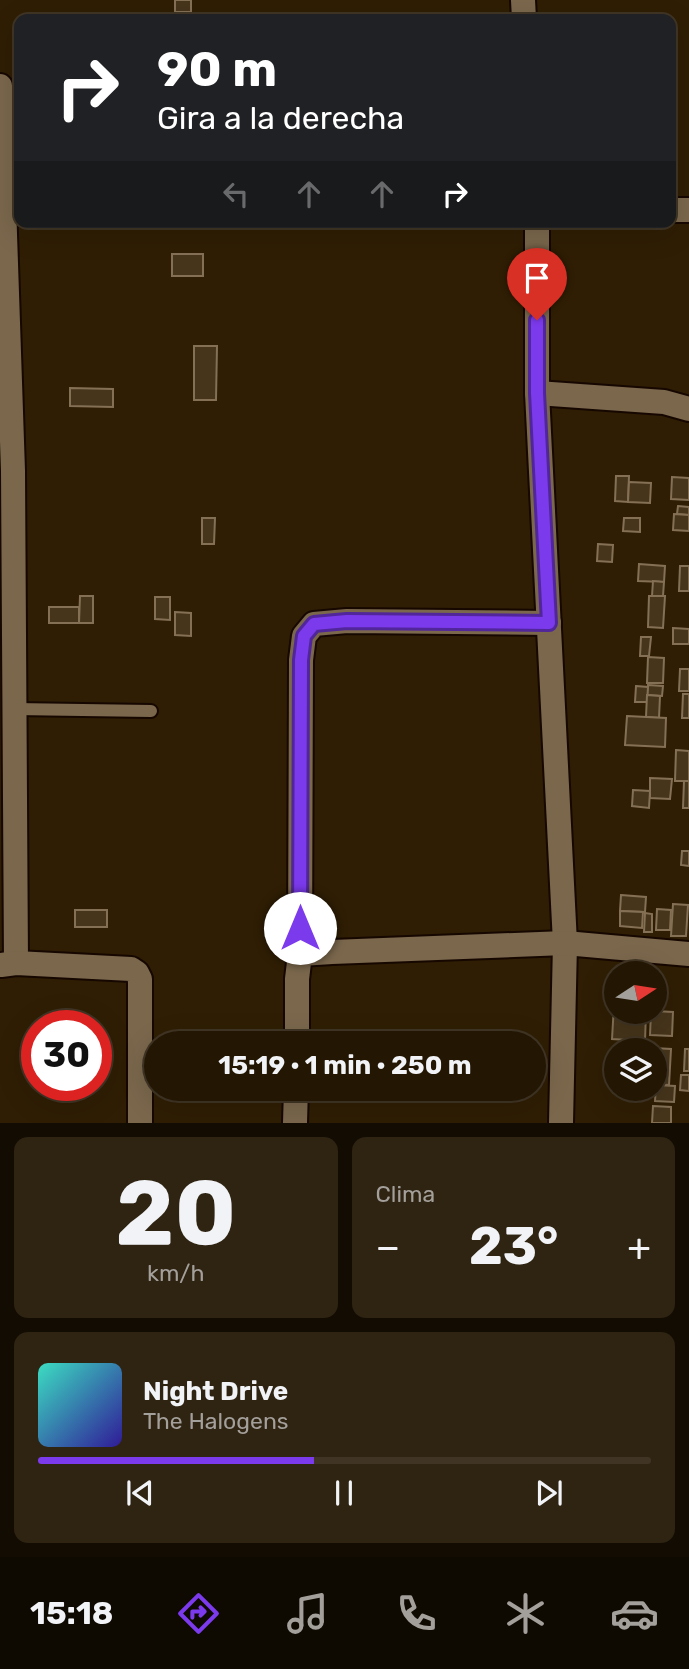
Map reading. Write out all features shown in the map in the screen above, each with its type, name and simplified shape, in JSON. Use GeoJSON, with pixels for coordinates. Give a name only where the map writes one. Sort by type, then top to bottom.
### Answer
{"type":"FeatureCollection","features":[{"type":"Feature","properties":{"kind":"street"},"geometry":{"type":"LineString","coordinates":[[0,86],[8,184],[13,471],[7,709],[8,964],[131,969],[137,973],[140,979],[140,1123]]}},
{"type":"Feature","properties":{"kind":"street"},"geometry":{"type":"LineString","coordinates":[[537,228],[537,393],[565,943],[561,1123]]}},
{"type":"Feature","properties":{"kind":"street"},"geometry":{"type":"LineString","coordinates":[[537,393],[664,402],[689,409]]}},
{"type":"Feature","properties":{"kind":"street"},"geometry":{"type":"LineString","coordinates":[[297,1031],[301,673],[304,636],[314,624],[347,621],[549,623]]}},
{"type":"Feature","properties":{"kind":"street"},"geometry":{"type":"LineString","coordinates":[[300,954],[565,943],[689,954]]}},
{"type":"Feature","properties":{"kind":"street"},"geometry":{"type":"LineString","coordinates":[[295,1123],[296,1101]]}},
{"type":"Feature","properties":{"kind":"lane"},"geometry":{"type":"LineString","coordinates":[[7,709],[151,711]]}},
{"type":"Feature","properties":{"kind":"building"},"geometry":{"type":"Polygon","coordinates":[[[175,0],[191,0],[191,12],[175,12],[175,0]]]}},
{"type":"Feature","properties":{"kind":"building"},"geometry":{"type":"Polygon","coordinates":[[[172,254],[203,254],[203,276],[172,276],[172,254]]]}},
{"type":"Feature","properties":{"kind":"building"},"geometry":{"type":"Polygon","coordinates":[[[194,346],[217,346],[216,400],[194,400],[194,346]]]}},
{"type":"Feature","properties":{"kind":"building"},"geometry":{"type":"Polygon","coordinates":[[[70,388],[113,389],[113,407],[70,406],[70,388]]]}},
{"type":"Feature","properties":{"kind":"building"},"geometry":{"type":"Polygon","coordinates":[[[616,476],[629,476],[628,502],[615,501],[616,476]]]}},
{"type":"Feature","properties":{"kind":"building"},"geometry":{"type":"Polygon","coordinates":[[[672,477],[689,478],[689,500],[671,499],[672,477]]]}},
{"type":"Feature","properties":{"kind":"building"},"geometry":{"type":"Polygon","coordinates":[[[629,482],[651,483],[650,503],[628,502],[629,482]]]}},
{"type":"Feature","properties":{"kind":"building"},"geometry":{"type":"Polygon","coordinates":[[[678,506],[689,507],[689,515],[677,514],[678,506]]]}},
{"type":"Feature","properties":{"kind":"building"},"geometry":{"type":"Polygon","coordinates":[[[674,514],[689,515],[689,531],[673,530],[674,514]]]}},
{"type":"Feature","properties":{"kind":"building"},"geometry":{"type":"Polygon","coordinates":[[[202,518],[215,518],[214,544],[202,544],[202,518]]]}},
{"type":"Feature","properties":{"kind":"building"},"geometry":{"type":"Polygon","coordinates":[[[624,518],[640,518],[640,532],[623,531],[624,518]]]}},
{"type":"Feature","properties":{"kind":"building"},"geometry":{"type":"Polygon","coordinates":[[[598,544],[613,545],[612,562],[597,561],[598,544]]]}},
{"type":"Feature","properties":{"kind":"building"},"geometry":{"type":"Polygon","coordinates":[[[639,564],[665,566],[664,582],[638,581],[639,564]]]}},
{"type":"Feature","properties":{"kind":"building"},"geometry":{"type":"Polygon","coordinates":[[[680,566],[689,566],[689,591],[679,591],[680,566]]]}},
{"type":"Feature","properties":{"kind":"building"},"geometry":{"type":"Polygon","coordinates":[[[653,581],[664,582],[663,596],[652,596],[653,581]]]}},
{"type":"Feature","properties":{"kind":"building"},"geometry":{"type":"Polygon","coordinates":[[[80,596],[93,596],[93,623],[79,623],[80,596]]]}},
{"type":"Feature","properties":{"kind":"building"},"geometry":{"type":"Polygon","coordinates":[[[649,596],[665,596],[663,628],[648,627],[649,596]]]}},
{"type":"Feature","properties":{"kind":"building"},"geometry":{"type":"Polygon","coordinates":[[[155,597],[170,597],[170,620],[155,619],[155,597]]]}},
{"type":"Feature","properties":{"kind":"building"},"geometry":{"type":"Polygon","coordinates":[[[49,607],[79,607],[79,623],[49,623],[49,607]]]}},
{"type":"Feature","properties":{"kind":"building"},"geometry":{"type":"Polygon","coordinates":[[[175,612],[191,613],[191,636],[175,635],[175,612]]]}},
{"type":"Feature","properties":{"kind":"building"},"geometry":{"type":"Polygon","coordinates":[[[673,628],[689,629],[689,644],[673,644],[673,628]]]}},
{"type":"Feature","properties":{"kind":"building"},"geometry":{"type":"Polygon","coordinates":[[[641,637],[651,637],[649,656],[640,656],[641,637]]]}},
{"type":"Feature","properties":{"kind":"building"},"geometry":{"type":"Polygon","coordinates":[[[648,657],[664,658],[663,683],[647,683],[648,657]]]}},
{"type":"Feature","properties":{"kind":"building"},"geometry":{"type":"Polygon","coordinates":[[[680,669],[689,669],[689,691],[679,691],[680,669]]]}},
{"type":"Feature","properties":{"kind":"building"},"geometry":{"type":"Polygon","coordinates":[[[648,685],[663,686],[662,696],[647,695],[648,685]]]}},
{"type":"Feature","properties":{"kind":"building"},"geometry":{"type":"Polygon","coordinates":[[[636,686],[648,687],[647,702],[635,702],[636,686]]]}},
{"type":"Feature","properties":{"kind":"building"},"geometry":{"type":"Polygon","coordinates":[[[683,694],[689,694],[689,718],[682,718],[683,694]]]}},
{"type":"Feature","properties":{"kind":"building"},"geometry":{"type":"Polygon","coordinates":[[[647,695],[660,696],[659,718],[646,717],[647,695]]]}},
{"type":"Feature","properties":{"kind":"building"},"geometry":{"type":"Polygon","coordinates":[[[627,716],[666,718],[665,747],[625,745],[627,716]]]}},
{"type":"Feature","properties":{"kind":"building"},"geometry":{"type":"Polygon","coordinates":[[[676,750],[689,751],[689,781],[675,781],[676,750]]]}},
{"type":"Feature","properties":{"kind":"building"},"geometry":{"type":"Polygon","coordinates":[[[650,778],[672,779],[670,799],[650,798],[650,778]]]}},
{"type":"Feature","properties":{"kind":"building"},"geometry":{"type":"Polygon","coordinates":[[[684,781],[689,781],[689,808],[683,808],[684,781]]]}},
{"type":"Feature","properties":{"kind":"building"},"geometry":{"type":"Polygon","coordinates":[[[633,790],[650,791],[649,808],[632,806],[633,790]]]}},
{"type":"Feature","properties":{"kind":"building"},"geometry":{"type":"Polygon","coordinates":[[[682,851],[689,851],[689,866],[681,865],[682,851]]]}},
{"type":"Feature","properties":{"kind":"building"},"geometry":{"type":"Polygon","coordinates":[[[621,895],[646,897],[645,912],[620,911],[621,895]]]}},
{"type":"Feature","properties":{"kind":"building"},"geometry":{"type":"Polygon","coordinates":[[[673,904],[688,905],[686,936],[671,936],[673,904]]]}},
{"type":"Feature","properties":{"kind":"building"},"geometry":{"type":"Polygon","coordinates":[[[657,909],[671,910],[670,930],[656,930],[657,909]]]}},
{"type":"Feature","properties":{"kind":"building"},"geometry":{"type":"Polygon","coordinates":[[[75,910],[107,910],[107,927],[75,927],[75,910]]]}},
{"type":"Feature","properties":{"kind":"building"},"geometry":{"type":"Polygon","coordinates":[[[620,911],[643,912],[642,928],[620,926],[620,911]]]}},
{"type":"Feature","properties":{"kind":"building"},"geometry":{"type":"Polygon","coordinates":[[[645,913],[652,914],[652,932],[644,932],[645,913]]]}},
{"type":"Feature","properties":{"kind":"building"},"geometry":{"type":"Polygon","coordinates":[[[667,1012],[673,1012],[672,1036],[650,1035],[650,1024],[667,1024],[667,1012]]]}},
{"type":"Feature","properties":{"kind":"building"},"geometry":{"type":"Polygon","coordinates":[[[613,1024],[646,1024],[645,1038],[612,1038],[613,1024]]]}},
{"type":"Feature","properties":{"kind":"building"},"geometry":{"type":"Polygon","coordinates":[[[667,1049],[671,1049],[667,1085],[667,1049]]]}},
{"type":"Feature","properties":{"kind":"building"},"geometry":{"type":"Polygon","coordinates":[[[685,1049],[689,1049],[689,1071],[684,1071],[685,1049]]]}},
{"type":"Feature","properties":{"kind":"building"},"geometry":{"type":"Polygon","coordinates":[[[681,1075],[689,1075],[689,1091],[680,1090],[681,1075]]]}},
{"type":"Feature","properties":{"kind":"building"},"geometry":{"type":"Polygon","coordinates":[[[667,1086],[675,1086],[674,1102],[655,1101],[667,1101],[667,1086]]]}},
{"type":"Feature","properties":{"kind":"building"},"geometry":{"type":"Polygon","coordinates":[[[653,1106],[671,1107],[671,1123],[652,1123],[653,1106]]]}},
{"type":"Feature","properties":{"kind":"route"},"geometry":{"type":"LineString","coordinates":[[300,928],[301,660],[304,636],[314,624],[347,621],[549,623],[537,393],[537,320]]}}]}
